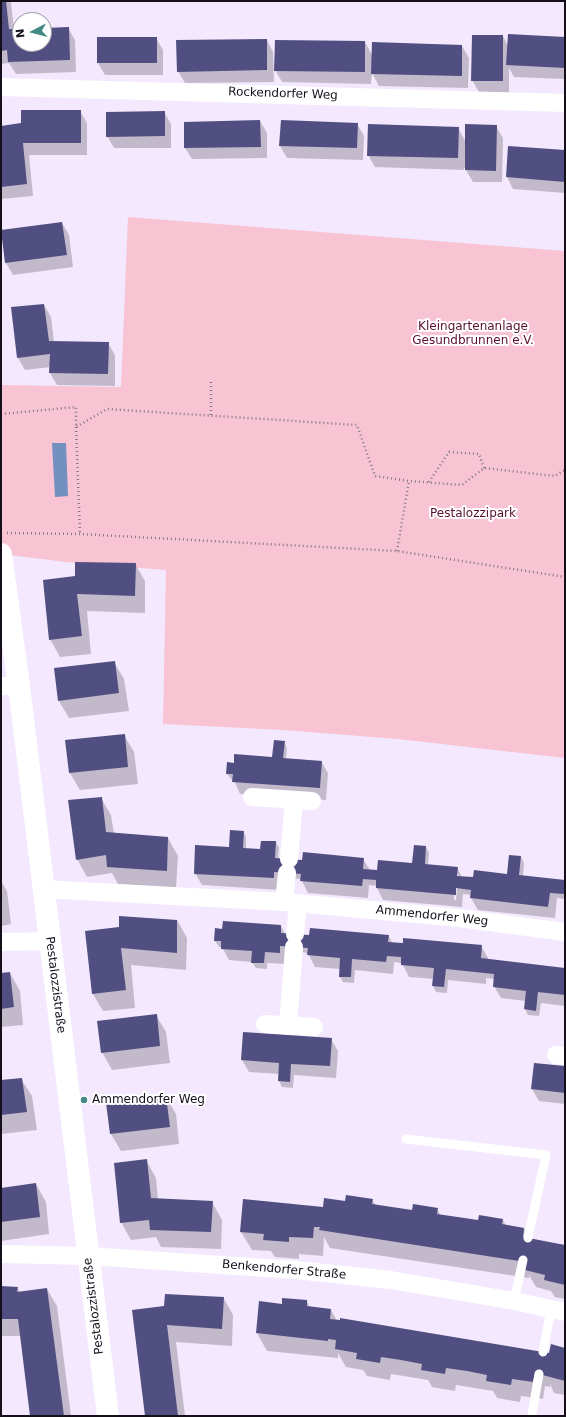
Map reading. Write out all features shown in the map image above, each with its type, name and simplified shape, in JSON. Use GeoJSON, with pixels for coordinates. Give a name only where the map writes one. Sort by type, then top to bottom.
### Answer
{"type":"FeatureCollection","features":[{"type":"Feature","properties":{"kind":"street","name":"Rockendorfer Weg"},"geometry":{"type":"LineString","coordinates":[[1,87],[565,103]]}},
{"type":"Feature","properties":{"kind":"street","name":"Pestalozzistraße"},"geometry":{"type":"LineString","coordinates":[[1,554],[10,686],[50,941],[108,1416]]}},
{"type":"Feature","properties":{"kind":"street"},"geometry":{"type":"LineString","coordinates":[[252,797],[303,801],[288,866],[295,940],[288,1026]]}},
{"type":"Feature","properties":{"kind":"street","name":"Ammendorfer Weg"},"geometry":{"type":"LineString","coordinates":[[43,889],[291,903],[459,918],[565,932]]}},
{"type":"Feature","properties":{"kind":"street"},"geometry":{"type":"LineString","coordinates":[[1,942],[50,941]]}},
{"type":"Feature","properties":{"kind":"street"},"geometry":{"type":"LineString","coordinates":[[265,1024],[314,1027]]}},
{"type":"Feature","properties":{"kind":"street","name":"Benkendorfer Straße"},"geometry":{"type":"LineString","coordinates":[[1,1254],[88,1256],[296,1270],[391,1280],[514,1301],[558,1311]]}},
{"type":"Feature","properties":{"kind":"lane"},"geometry":{"type":"LineString","coordinates":[[406,1139],[546,1155],[528,1238]]}},
{"type":"Feature","properties":{"kind":"lane"},"geometry":{"type":"LineString","coordinates":[[514,1301],[523,1260]]}},
{"type":"Feature","properties":{"kind":"lane"},"geometry":{"type":"LineString","coordinates":[[543,1352],[558,1311]]}},
{"type":"Feature","properties":{"kind":"lane"},"geometry":{"type":"LineString","coordinates":[[532,1414],[539,1374]]}},
{"type":"Feature","properties":{"kind":"path"},"geometry":{"type":"LineString","coordinates":[[211,416],[212,380]]}},
{"type":"Feature","properties":{"kind":"path"},"geometry":{"type":"LineString","coordinates":[[1,414],[76,407],[80,534]]}},
{"type":"Feature","properties":{"kind":"path"},"geometry":{"type":"LineString","coordinates":[[76,427],[107,409],[356,425],[375,476],[409,481],[462,485],[484,468],[555,476],[565,470]]}},
{"type":"Feature","properties":{"kind":"path"},"geometry":{"type":"LineString","coordinates":[[429,482],[449,452],[479,454],[484,468]]}},
{"type":"Feature","properties":{"kind":"path"},"geometry":{"type":"LineString","coordinates":[[397,551],[409,481]]}},
{"type":"Feature","properties":{"kind":"path"},"geometry":{"type":"LineString","coordinates":[[1,532],[80,534],[397,551],[565,577]]}},
{"type":"Feature","properties":{"kind":"green space"},"geometry":{"type":"Polygon","coordinates":[[[128,217],[565,251],[565,758],[398,739],[283,730],[163,724],[166,570],[66,562],[1,554],[1,385],[121,387],[128,217]]]}},
{"type":"Feature","properties":{"kind":"water"},"geometry":{"type":"Polygon","coordinates":[[[52,443],[66,443],[68,496],[55,497],[52,443]]]}},
{"type":"Feature","properties":{"kind":"building"},"geometry":{"type":"Polygon","coordinates":[[[1,1],[6,1],[9,29],[12,29],[12,52],[52,52],[52,28],[69,27],[70,60],[8,62],[7,50],[1,51],[1,1]]]}},
{"type":"Feature","properties":{"kind":"building"},"geometry":{"type":"Polygon","coordinates":[[[508,34],[565,37],[565,68],[506,65],[508,34]]]}},
{"type":"Feature","properties":{"kind":"building"},"geometry":{"type":"Polygon","coordinates":[[[472,35],[503,35],[503,81],[471,81],[472,35]]]}},
{"type":"Feature","properties":{"kind":"building"},"geometry":{"type":"Polygon","coordinates":[[[97,37],[157,37],[157,63],[97,63],[97,37]]]}},
{"type":"Feature","properties":{"kind":"building"},"geometry":{"type":"Polygon","coordinates":[[[267,39],[267,70],[177,72],[176,40],[267,39]]]}},
{"type":"Feature","properties":{"kind":"building"},"geometry":{"type":"Polygon","coordinates":[[[275,40],[365,41],[365,72],[274,71],[275,40]]]}},
{"type":"Feature","properties":{"kind":"building"},"geometry":{"type":"Polygon","coordinates":[[[372,42],[462,45],[462,76],[371,74],[372,42]]]}},
{"type":"Feature","properties":{"kind":"building"},"geometry":{"type":"Polygon","coordinates":[[[21,110],[81,110],[81,143],[23,143],[27,184],[1,187],[1,126],[21,123],[21,110]]]}},
{"type":"Feature","properties":{"kind":"building"},"geometry":{"type":"Polygon","coordinates":[[[165,111],[165,136],[106,137],[106,112],[165,111]]]}},
{"type":"Feature","properties":{"kind":"building"},"geometry":{"type":"Polygon","coordinates":[[[260,120],[261,147],[184,148],[184,122],[260,120]]]}},
{"type":"Feature","properties":{"kind":"building"},"geometry":{"type":"Polygon","coordinates":[[[281,120],[358,123],[357,148],[279,146],[281,120]]]}},
{"type":"Feature","properties":{"kind":"building"},"geometry":{"type":"Polygon","coordinates":[[[368,124],[459,127],[458,158],[367,156],[368,124]]]}},
{"type":"Feature","properties":{"kind":"building"},"geometry":{"type":"Polygon","coordinates":[[[465,124],[497,125],[496,171],[465,170],[465,124]]]}},
{"type":"Feature","properties":{"kind":"building"},"geometry":{"type":"Polygon","coordinates":[[[508,146],[565,150],[565,182],[506,177],[508,146]]]}},
{"type":"Feature","properties":{"kind":"building"},"geometry":{"type":"Polygon","coordinates":[[[62,222],[67,255],[5,263],[1,230],[62,222]]]}},
{"type":"Feature","properties":{"kind":"building"},"geometry":{"type":"Polygon","coordinates":[[[44,304],[49,341],[109,342],[108,374],[49,373],[50,354],[17,358],[11,307],[44,304]]]}},
{"type":"Feature","properties":{"kind":"building"},"geometry":{"type":"Polygon","coordinates":[[[75,562],[136,563],[135,596],[77,594],[82,636],[49,640],[43,580],[75,576],[75,562]]]}},
{"type":"Feature","properties":{"kind":"building"},"geometry":{"type":"Polygon","coordinates":[[[115,661],[119,693],[58,701],[54,668],[115,661]]]}},
{"type":"Feature","properties":{"kind":"building"},"geometry":{"type":"Polygon","coordinates":[[[125,734],[128,767],[69,773],[65,740],[125,734]]]}},
{"type":"Feature","properties":{"kind":"building"},"geometry":{"type":"Polygon","coordinates":[[[274,740],[285,741],[283,758],[322,761],[320,788],[232,782],[233,774],[226,774],[227,762],[234,763],[234,754],[272,757],[274,740]]]}},
{"type":"Feature","properties":{"kind":"building"},"geometry":{"type":"Polygon","coordinates":[[[102,797],[106,832],[168,837],[167,871],[107,867],[106,855],[76,860],[68,800],[102,797]]]}},
{"type":"Feature","properties":{"kind":"building"},"geometry":{"type":"Polygon","coordinates":[[[230,830],[244,831],[243,848],[260,849],[261,841],[276,841],[275,858],[302,860],[303,852],[364,858],[363,869],[377,870],[378,860],[412,863],[414,845],[426,846],[425,864],[458,867],[457,876],[473,877],[474,870],[507,874],[509,855],[521,856],[519,875],[565,880],[565,894],[550,893],[548,907],[470,898],[471,890],[456,888],[456,895],[376,888],[376,880],[363,879],[362,886],[300,881],[301,874],[274,872],[274,878],[194,874],[195,845],[229,847],[230,830]]]}},
{"type":"Feature","properties":{"kind":"building"},"geometry":{"type":"Polygon","coordinates":[[[119,916],[177,920],[177,953],[121,948],[126,990],[92,994],[85,931],[119,927],[119,916]]]}},
{"type":"Feature","properties":{"kind":"building"},"geometry":{"type":"Polygon","coordinates":[[[223,921],[281,925],[281,933],[309,935],[310,928],[389,935],[388,942],[403,943],[403,938],[482,945],[481,958],[565,968],[565,995],[538,992],[536,1011],[524,1009],[526,991],[493,987],[494,974],[446,969],[444,987],[432,986],[434,968],[401,965],[401,957],[387,956],[386,962],[352,959],[351,977],[339,977],[340,958],[307,955],[308,948],[280,946],[280,953],[265,952],[264,963],[251,963],[252,951],[221,949],[221,941],[214,941],[215,928],[222,929],[223,921]]]}},
{"type":"Feature","properties":{"kind":"building"},"geometry":{"type":"Polygon","coordinates":[[[10,972],[14,1007],[1,1009],[1,973],[10,972]]]}},
{"type":"Feature","properties":{"kind":"building"},"geometry":{"type":"Polygon","coordinates":[[[157,1014],[160,1046],[101,1053],[97,1021],[157,1014]]]}},
{"type":"Feature","properties":{"kind":"building"},"geometry":{"type":"Polygon","coordinates":[[[243,1032],[332,1038],[330,1066],[291,1064],[290,1082],[278,1081],[279,1063],[241,1060],[243,1032]]]}},
{"type":"Feature","properties":{"kind":"building"},"geometry":{"type":"Polygon","coordinates":[[[534,1063],[565,1066],[565,1093],[531,1089],[534,1063]]]}},
{"type":"Feature","properties":{"kind":"building"},"geometry":{"type":"Polygon","coordinates":[[[22,1078],[27,1112],[1,1115],[1,1080],[22,1078]]]}},
{"type":"Feature","properties":{"kind":"building"},"geometry":{"type":"Polygon","coordinates":[[[166,1096],[170,1127],[110,1134],[106,1103],[166,1096]]]}},
{"type":"Feature","properties":{"kind":"building"},"geometry":{"type":"Polygon","coordinates":[[[147,1159],[151,1198],[213,1201],[211,1232],[150,1230],[149,1220],[120,1223],[114,1163],[147,1159]]]}},
{"type":"Feature","properties":{"kind":"building"},"geometry":{"type":"Polygon","coordinates":[[[36,1183],[40,1217],[1,1222],[1,1188],[36,1183]]]}},
{"type":"Feature","properties":{"kind":"building"},"geometry":{"type":"Polygon","coordinates":[[[346,1195],[373,1199],[372,1204],[412,1210],[413,1204],[438,1208],[437,1214],[478,1220],[479,1215],[503,1219],[502,1224],[524,1228],[523,1237],[565,1245],[565,1285],[544,1280],[545,1275],[525,1270],[519,1261],[319,1230],[320,1227],[314,1227],[313,1238],[289,1237],[289,1242],[263,1240],[264,1234],[240,1232],[243,1199],[323,1207],[324,1198],[345,1201],[346,1195]]]}},
{"type":"Feature","properties":{"kind":"building"},"geometry":{"type":"Polygon","coordinates":[[[1,1286],[18,1287],[17,1292],[47,1288],[64,1416],[30,1416],[18,1319],[1,1319],[1,1286]]]}},
{"type":"Feature","properties":{"kind":"building"},"geometry":{"type":"Polygon","coordinates":[[[165,1294],[224,1297],[222,1329],[167,1325],[178,1416],[145,1416],[132,1310],[164,1306],[165,1294]]]}},
{"type":"Feature","properties":{"kind":"building"},"geometry":{"type":"Polygon","coordinates":[[[282,1298],[307,1300],[307,1306],[331,1309],[330,1319],[340,1320],[340,1318],[549,1353],[551,1344],[565,1348],[565,1381],[535,1373],[533,1382],[512,1379],[511,1385],[486,1381],[487,1375],[467,1371],[446,1368],[445,1374],[421,1370],[422,1364],[401,1360],[381,1357],[380,1363],[356,1359],[357,1353],[335,1349],[336,1340],[328,1339],[328,1341],[256,1333],[259,1301],[282,1304],[282,1298]]]}},
{"type":"Feature","properties":{"kind":"place","name":"Ammendorfer Weg"},"geometry":{"type":"Point","coordinates":[84,1100]}},
{"type":"Feature","properties":{"kind":"park label","name":"Kleingartenanlage Gesundbrunnen e.V."},"geometry":{"type":"Point","coordinates":[473,334]}},
{"type":"Feature","properties":{"kind":"park label","name":"Pestalozzipark"},"geometry":{"type":"Point","coordinates":[473,514]}}]}
